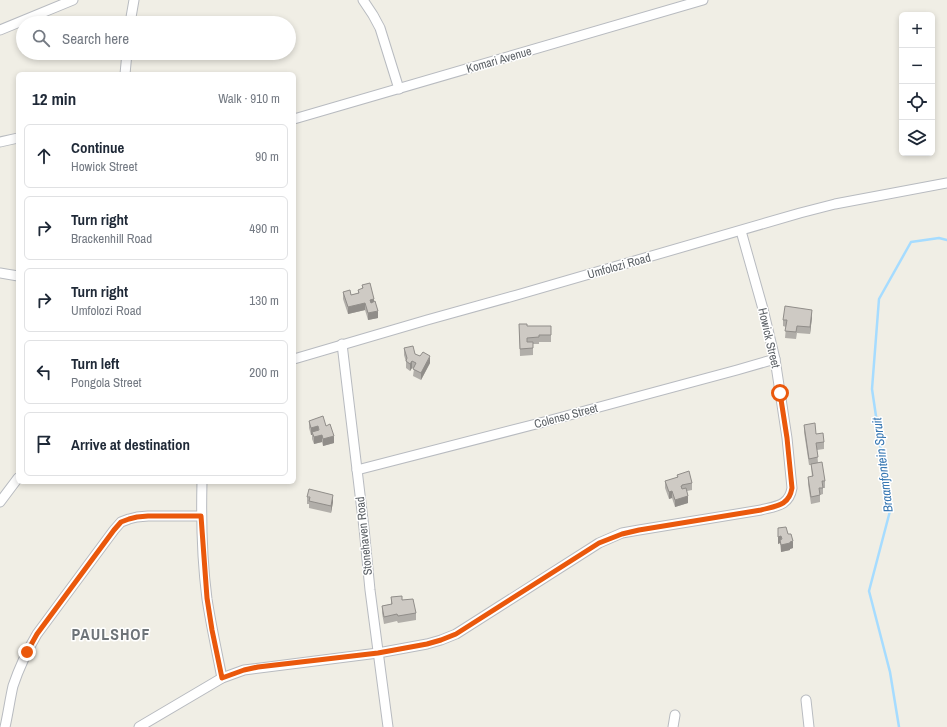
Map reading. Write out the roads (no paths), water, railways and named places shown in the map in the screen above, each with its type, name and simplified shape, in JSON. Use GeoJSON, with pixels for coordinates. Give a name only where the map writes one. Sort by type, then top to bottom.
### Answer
{"type":"FeatureCollection","features":[{"type":"Feature","properties":{"kind":"street"},"geometry":{"type":"LineString","coordinates":[[34,16],[73,0]]}},
{"type":"Feature","properties":{"kind":"street"},"geometry":{"type":"LineString","coordinates":[[131,16],[134,0]]}},
{"type":"Feature","properties":{"kind":"street"},"geometry":{"type":"LineString","coordinates":[[363,0],[380,28],[399,89]]}},
{"type":"Feature","properties":{"kind":"street","name":"Komari Avenue"},"geometry":{"type":"LineString","coordinates":[[296,118],[399,89],[679,4],[703,0]]}},
{"type":"Feature","properties":{"kind":"street"},"geometry":{"type":"LineString","coordinates":[[0,30],[16,23]]}},
{"type":"Feature","properties":{"kind":"street"},"geometry":{"type":"LineString","coordinates":[[125,72],[126,60]]}},
{"type":"Feature","properties":{"kind":"street"},"geometry":{"type":"LineString","coordinates":[[0,142],[16,138]]}},
{"type":"Feature","properties":{"kind":"street","name":"Umfolozi Road"},"geometry":{"type":"LineString","coordinates":[[296,358],[835,204],[947,182]]}},
{"type":"Feature","properties":{"kind":"street","name":"Howick Street"},"geometry":{"type":"LineString","coordinates":[[378,653],[427,644],[456,634],[599,543],[616,536],[639,530],[761,510],[779,506],[788,500],[791,494],[792,481],[775,359],[741,231]]}},
{"type":"Feature","properties":{"kind":"street"},"geometry":{"type":"LineString","coordinates":[[0,273],[16,276]]}},
{"type":"Feature","properties":{"kind":"street","name":"Stonehaven Road"},"geometry":{"type":"LineString","coordinates":[[342,344],[370,590],[388,727]]}},
{"type":"Feature","properties":{"kind":"street","name":"Colenso Street"},"geometry":{"type":"LineString","coordinates":[[357,470],[547,421],[775,359]]}},
{"type":"Feature","properties":{"kind":"street"},"geometry":{"type":"LineString","coordinates":[[0,502],[16,481]]}},
{"type":"Feature","properties":{"kind":"street"},"geometry":{"type":"LineString","coordinates":[[202,484],[201,516],[207,598],[222,678]]}},
{"type":"Feature","properties":{"kind":"street"},"geometry":{"type":"LineString","coordinates":[[5,727],[13,687],[27,652],[37,634],[121,522],[137,517],[148,516],[201,516]]}},
{"type":"Feature","properties":{"kind":"street"},"geometry":{"type":"LineString","coordinates":[[139,727],[222,678],[239,671],[251,668],[378,653]]}},
{"type":"Feature","properties":{"kind":"street"},"geometry":{"type":"LineString","coordinates":[[806,700],[809,727]]}},
{"type":"Feature","properties":{"kind":"street"},"geometry":{"type":"LineString","coordinates":[[673,727],[675,715]]}},
{"type":"Feature","properties":{"kind":"waterway","name":"Braamfontein Spruit"},"geometry":{"type":"LineString","coordinates":[[899,727],[890,672],[869,591],[890,511],[872,389],[879,299],[911,242],[939,238],[947,240]]}},
{"type":"Feature","properties":{"kind":"district","name":"PAULSHOF"},"geometry":{"type":"Point","coordinates":[111,634]}}]}
